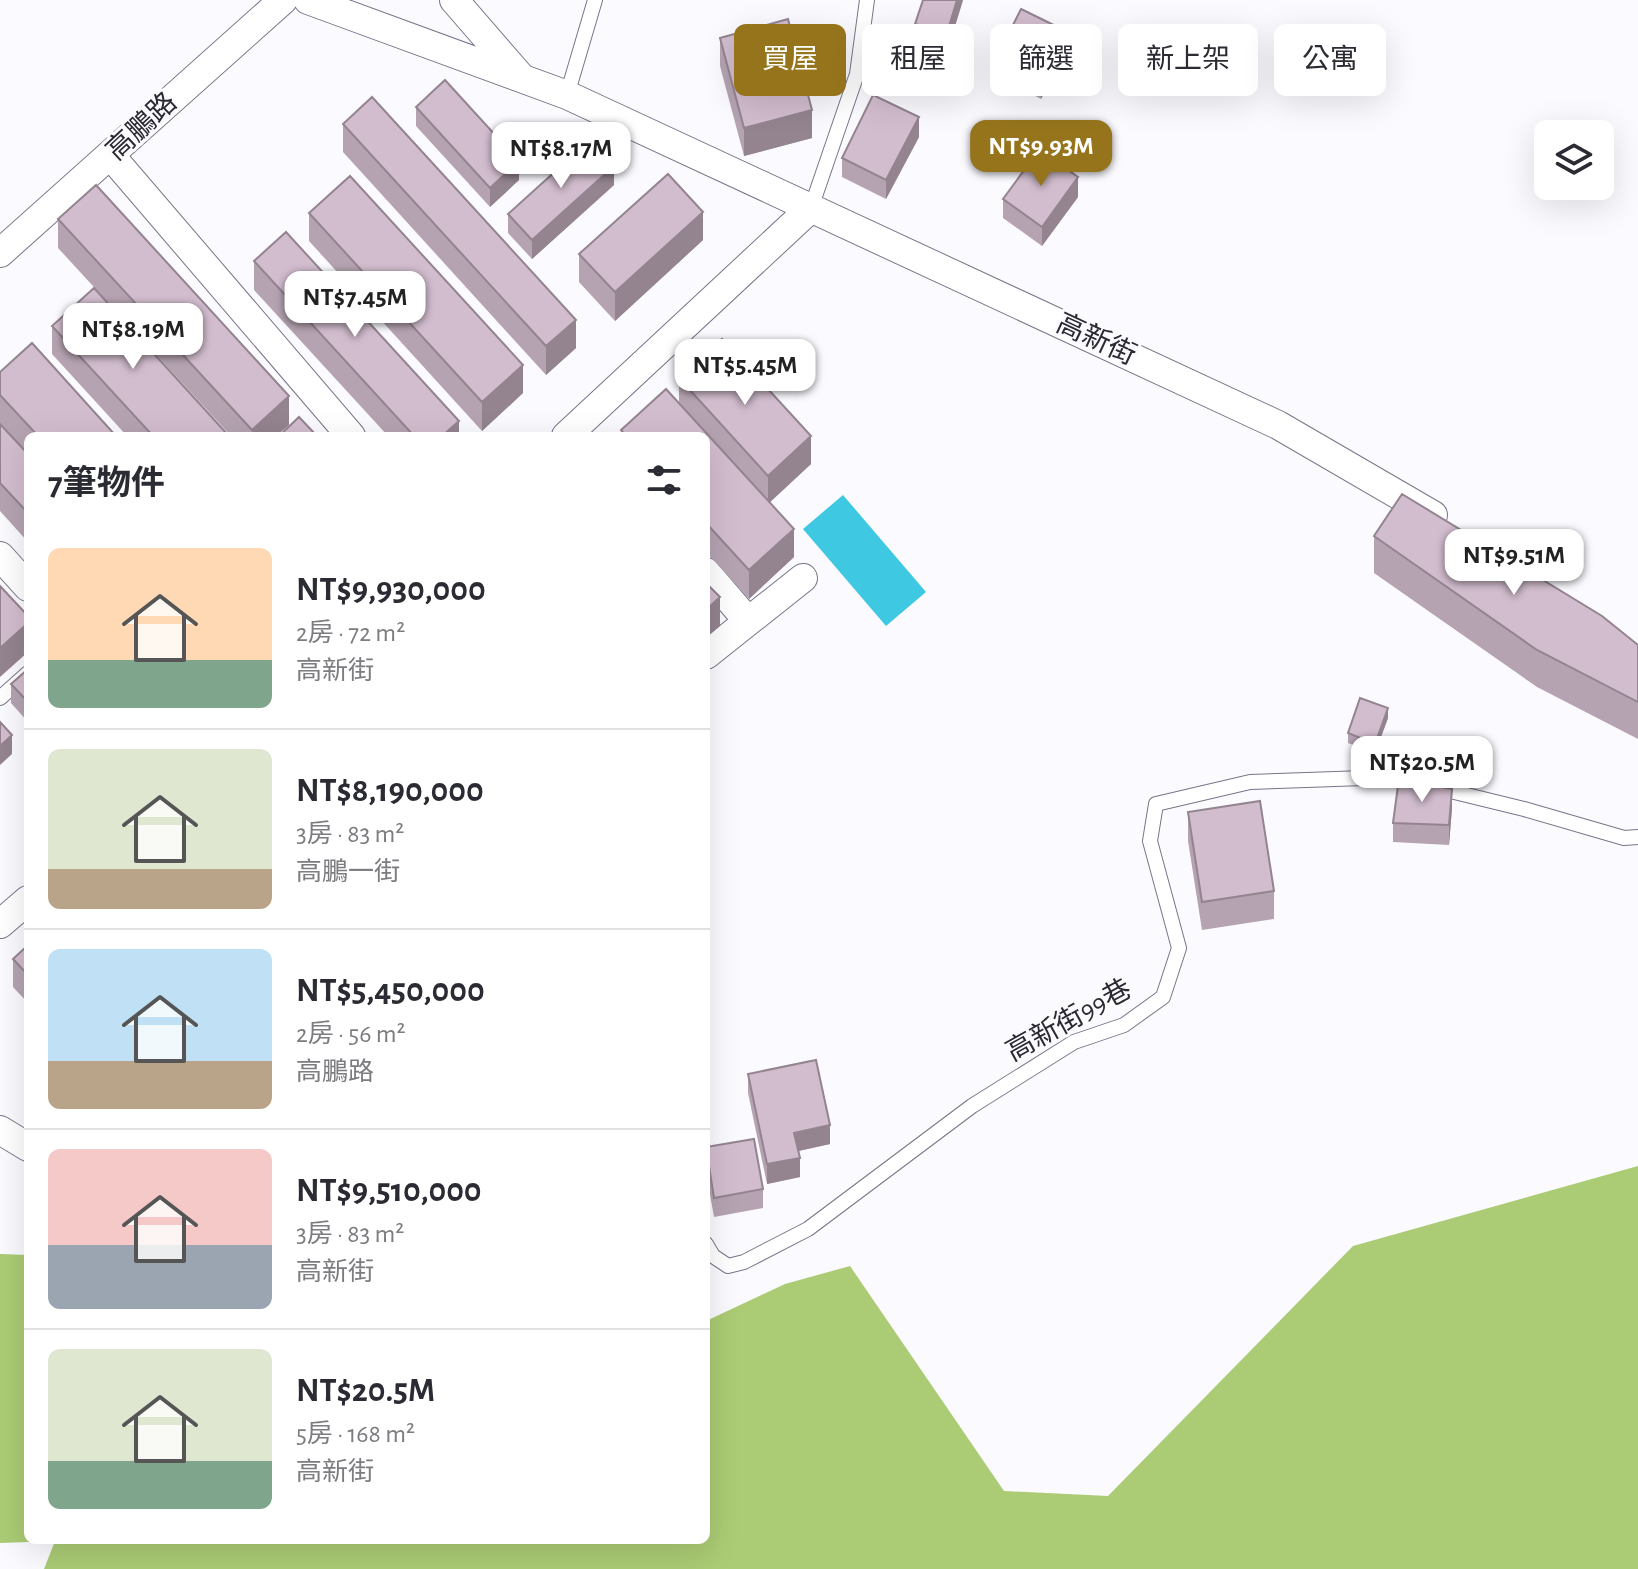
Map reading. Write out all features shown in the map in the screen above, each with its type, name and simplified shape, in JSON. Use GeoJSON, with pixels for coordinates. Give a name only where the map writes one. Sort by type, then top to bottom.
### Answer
{"type":"FeatureCollection","features":[{"type":"Feature","properties":{"kind":"street","name":"高鵬路"},"geometry":{"type":"LineString","coordinates":[[0,253],[283,0]]}},
{"type":"Feature","properties":{"kind":"street"},"geometry":{"type":"LineString","coordinates":[[308,0],[523,78]]}},
{"type":"Feature","properties":{"kind":"street"},"geometry":{"type":"LineString","coordinates":[[454,0],[523,78]]}},
{"type":"Feature","properties":{"kind":"street","name":"高新街"},"geometry":{"type":"LineString","coordinates":[[523,78],[567,95],[1278,425],[1381,482],[1458,531]]}},
{"type":"Feature","properties":{"kind":"street"},"geometry":{"type":"LineString","coordinates":[[111,156],[348,432]]}},
{"type":"Feature","properties":{"kind":"street"},"geometry":{"type":"LineString","coordinates":[[578,432],[811,208]]}},
{"type":"Feature","properties":{"kind":"street"},"geometry":{"type":"LineString","coordinates":[[0,556],[24,583]]}},
{"type":"Feature","properties":{"kind":"street"},"geometry":{"type":"LineString","coordinates":[[710,577],[747,620]]}},
{"type":"Feature","properties":{"kind":"street"},"geometry":{"type":"LineString","coordinates":[[710,652],[803,578]]}},
{"type":"Feature","properties":{"kind":"street"},"geometry":{"type":"LineString","coordinates":[[0,924],[24,903]]}},
{"type":"Feature","properties":{"kind":"street"},"geometry":{"type":"LineString","coordinates":[[0,1130],[24,1145]]}},
{"type":"Feature","properties":{"kind":"lane"},"geometry":{"type":"LineString","coordinates":[[567,95],[595,0]]}},
{"type":"Feature","properties":{"kind":"lane"},"geometry":{"type":"LineString","coordinates":[[811,208],[857,74],[867,0]]}},
{"type":"Feature","properties":{"kind":"lane"},"geometry":{"type":"LineString","coordinates":[[0,698],[24,677]]}},
{"type":"Feature","properties":{"kind":"lane","name":"高新街99巷"},"geometry":{"type":"LineString","coordinates":[[710,1251],[728,1266],[744,1262],[808,1229],[972,1106],[1074,1042],[1124,1025],[1163,997],[1179,948],[1150,841],[1156,804],[1250,782],[1393,777],[1524,809],[1624,838],[1638,837]]}},
{"type":"Feature","properties":{"kind":"green space"},"geometry":{"type":"Polygon","coordinates":[[[1638,1166],[1638,1569],[44,1569],[54,1544],[710,1544],[710,1319],[785,1284],[850,1266],[1004,1491],[1108,1496],[1353,1246],[1638,1166]]]}},
{"type":"Feature","properties":{"kind":"green space"},"geometry":{"type":"Polygon","coordinates":[[[0,1254],[24,1255],[24,1542],[0,1543],[0,1254]]]}},
{"type":"Feature","properties":{"kind":"water"},"geometry":{"type":"Polygon","coordinates":[[[843,495],[926,592],[886,626],[803,529],[843,495]]]}},
{"type":"Feature","properties":{"kind":"building"},"geometry":{"type":"Polygon","coordinates":[[[923,0],[957,0],[950,24],[915,24],[923,0]]]}},
{"type":"Feature","properties":{"kind":"building"},"geometry":{"type":"Polygon","coordinates":[[[1021,9],[1052,24],[1014,24],[1021,9]]]}},
{"type":"Feature","properties":{"kind":"building"},"geometry":{"type":"Polygon","coordinates":[[[788,19],[789,24],[770,24],[788,19]]]}},
{"type":"Feature","properties":{"kind":"building"},"geometry":{"type":"Polygon","coordinates":[[[734,34],[734,90],[720,38],[734,34]]]}},
{"type":"Feature","properties":{"kind":"building"},"geometry":{"type":"Polygon","coordinates":[[[445,80],[519,161],[490,188],[416,107],[445,80]]]}},
{"type":"Feature","properties":{"kind":"building"},"geometry":{"type":"Polygon","coordinates":[[[735,96],[808,96],[812,110],[744,128],[735,96]]]}},
{"type":"Feature","properties":{"kind":"building"},"geometry":{"type":"Polygon","coordinates":[[[873,96],[919,117],[886,180],[842,158],[873,96]]]}},
{"type":"Feature","properties":{"kind":"building"},"geometry":{"type":"Polygon","coordinates":[[[372,97],[576,320],[546,346],[343,124],[372,97]]]}},
{"type":"Feature","properties":{"kind":"building"},"geometry":{"type":"Polygon","coordinates":[[[590,140],[614,166],[532,240],[508,214],[590,140]]]}},
{"type":"Feature","properties":{"kind":"building"},"geometry":{"type":"Polygon","coordinates":[[[1039,150],[1078,177],[1042,227],[1003,199],[1039,150]]]}},
{"type":"Feature","properties":{"kind":"building"},"geometry":{"type":"Polygon","coordinates":[[[668,174],[703,212],[615,292],[579,254],[668,174]]]}},
{"type":"Feature","properties":{"kind":"building"},"geometry":{"type":"Polygon","coordinates":[[[350,176],[523,365],[482,402],[309,213],[350,176]]]}},
{"type":"Feature","properties":{"kind":"building"},"geometry":{"type":"Polygon","coordinates":[[[96,185],[289,396],[252,430],[58,219],[96,185]]]}},
{"type":"Feature","properties":{"kind":"building"},"geometry":{"type":"Polygon","coordinates":[[[286,232],[459,421],[447,432],[410,432],[254,261],[286,232]]]}},
{"type":"Feature","properties":{"kind":"building"},"geometry":{"type":"Polygon","coordinates":[[[94,288],[225,432],[149,432],[52,326],[94,288]]]}},
{"type":"Feature","properties":{"kind":"building"},"geometry":{"type":"Polygon","coordinates":[[[722,339],[811,436],[768,476],[679,378],[722,339]]]}},
{"type":"Feature","properties":{"kind":"building"},"geometry":{"type":"Polygon","coordinates":[[[32,343],[112,432],[34,432],[0,395],[0,372],[32,343]]]}},
{"type":"Feature","properties":{"kind":"building"},"geometry":{"type":"Polygon","coordinates":[[[666,389],[705,432],[623,432],[621,430],[666,389]]]}},
{"type":"Feature","properties":{"kind":"building"},"geometry":{"type":"Polygon","coordinates":[[[299,417],[313,432],[283,432],[299,417]]]}},
{"type":"Feature","properties":{"kind":"building"},"geometry":{"type":"Polygon","coordinates":[[[0,424],[24,450],[24,509],[0,483],[0,424]]]}},
{"type":"Feature","properties":{"kind":"building"},"geometry":{"type":"Polygon","coordinates":[[[710,437],[794,529],[749,570],[710,527],[710,437]]]}},
{"type":"Feature","properties":{"kind":"building"},"geometry":{"type":"Polygon","coordinates":[[[1402,494],[1602,616],[1638,645],[1638,702],[1537,650],[1374,536],[1402,494]]]}},
{"type":"Feature","properties":{"kind":"building"},"geometry":{"type":"Polygon","coordinates":[[[0,586],[24,612],[24,627],[0,648],[0,586]]]}},
{"type":"Feature","properties":{"kind":"building"},"geometry":{"type":"Polygon","coordinates":[[[710,587],[720,597],[710,606],[710,587]]]}},
{"type":"Feature","properties":{"kind":"building"},"geometry":{"type":"Polygon","coordinates":[[[24,673],[24,698],[11,684],[24,673]]]}},
{"type":"Feature","properties":{"kind":"building"},"geometry":{"type":"Polygon","coordinates":[[[1360,698],[1388,708],[1375,744],[1348,733],[1360,698]]]}},
{"type":"Feature","properties":{"kind":"building"},"geometry":{"type":"Polygon","coordinates":[[[0,722],[12,735],[0,746],[0,722]]]}},
{"type":"Feature","properties":{"kind":"building"},"geometry":{"type":"Polygon","coordinates":[[[1399,778],[1452,789],[1449,825],[1393,823],[1399,778]]]}},
{"type":"Feature","properties":{"kind":"building"},"geometry":{"type":"Polygon","coordinates":[[[1260,801],[1274,891],[1202,902],[1188,812],[1260,801]]]}},
{"type":"Feature","properties":{"kind":"building"},"geometry":{"type":"Polygon","coordinates":[[[24,949],[24,971],[13,959],[24,949]]]}},
{"type":"Feature","properties":{"kind":"building"},"geometry":{"type":"Polygon","coordinates":[[[816,1060],[830,1125],[794,1133],[800,1158],[767,1164],[748,1074],[816,1060]]]}},
{"type":"Feature","properties":{"kind":"building"},"geometry":{"type":"Polygon","coordinates":[[[754,1139],[763,1189],[714,1198],[710,1146],[754,1139]]]}}]}
